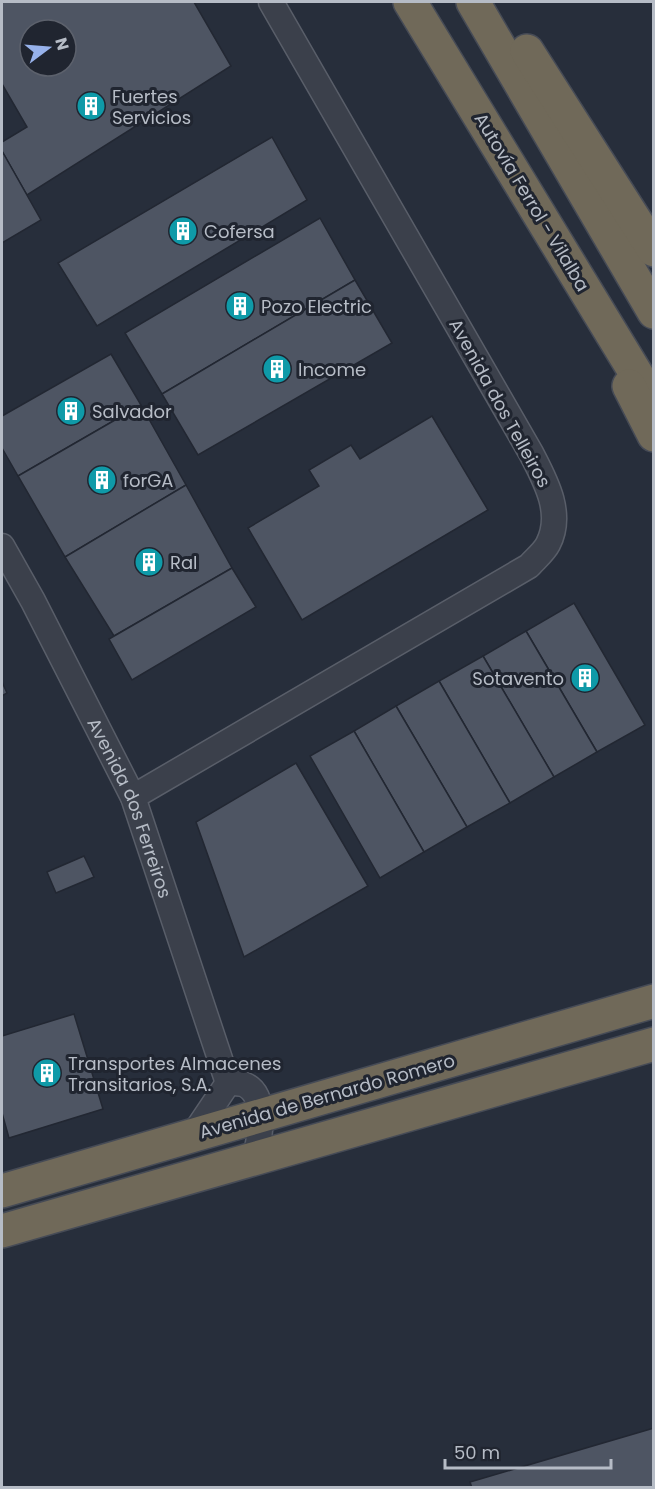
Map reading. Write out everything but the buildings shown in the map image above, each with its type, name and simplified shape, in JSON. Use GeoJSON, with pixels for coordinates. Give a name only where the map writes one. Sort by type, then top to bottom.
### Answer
{"type":"FeatureCollection","features":[{"type":"Feature","properties":{"kind":"highway","name":"Autovía Ferrol - Vilalba"},"geometry":{"type":"LineString","coordinates":[[410,2],[654,403]]}},
{"type":"Feature","properties":{"kind":"highway"},"geometry":{"type":"LineString","coordinates":[[473,2],[654,312]]}},
{"type":"Feature","properties":{"kind":"highway"},"geometry":{"type":"LineString","coordinates":[[497,2],[654,250]]}},
{"type":"Feature","properties":{"kind":"highway"},"geometry":{"type":"LineString","coordinates":[[560,248],[654,435]]}},
{"type":"Feature","properties":{"kind":"highway","name":"Avenida de Bernardo Romero"},"geometry":{"type":"LineString","coordinates":[[2,1191],[654,1001]]}},
{"type":"Feature","properties":{"kind":"highway"},"geometry":{"type":"LineString","coordinates":[[2,1231],[255,1156],[654,1044]]}},
{"type":"Feature","properties":{"kind":"street","name":"Avenida dos Telleiros"},"geometry":{"type":"LineString","coordinates":[[133,797],[529,566],[548,544],[554,516],[548,485],[531,453],[271,2]]}},
{"type":"Feature","properties":{"kind":"street","name":"Avenida dos Ferreiros"},"geometry":{"type":"LineString","coordinates":[[2,546],[33,601],[133,797],[228,1083]]}},
{"type":"Feature","properties":{"kind":"street"},"geometry":{"type":"LineString","coordinates":[[193,1135],[228,1083],[244,1084],[252,1091],[260,1114],[261,1136],[255,1156]]}},
{"type":"Feature","properties":{"kind":"place","name":"Fuertes Servicios"},"geometry":{"type":"Point","coordinates":[91,106]}},
{"type":"Feature","properties":{"kind":"place","name":"Cofersa"},"geometry":{"type":"Point","coordinates":[183,231]}},
{"type":"Feature","properties":{"kind":"place","name":"Pozo Electric"},"geometry":{"type":"Point","coordinates":[240,306]}},
{"type":"Feature","properties":{"kind":"place","name":"Income"},"geometry":{"type":"Point","coordinates":[277,369]}},
{"type":"Feature","properties":{"kind":"place","name":"Salvador"},"geometry":{"type":"Point","coordinates":[71,411]}},
{"type":"Feature","properties":{"kind":"place","name":"forGA"},"geometry":{"type":"Point","coordinates":[102,480]}},
{"type":"Feature","properties":{"kind":"place","name":"Ral"},"geometry":{"type":"Point","coordinates":[149,562]}},
{"type":"Feature","properties":{"kind":"place","name":"Sotavento"},"geometry":{"type":"Point","coordinates":[585,678]}},
{"type":"Feature","properties":{"kind":"place","name":"Transportes Almacenes Transitarios, S.A."},"geometry":{"type":"Point","coordinates":[47,1073]}}]}
